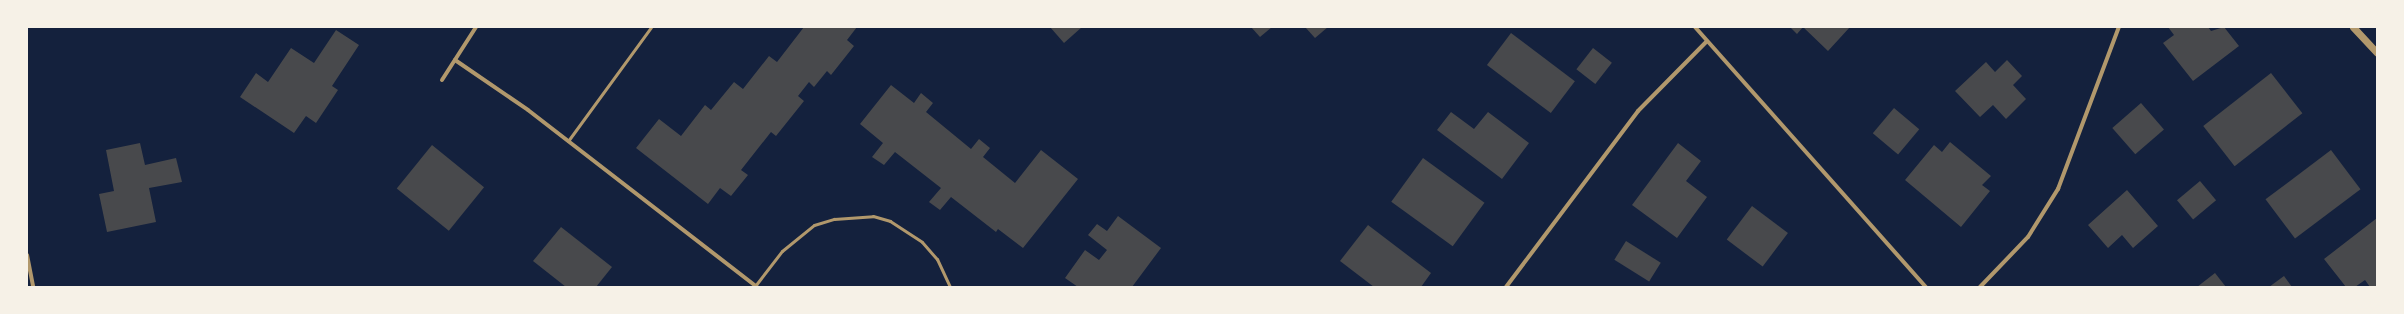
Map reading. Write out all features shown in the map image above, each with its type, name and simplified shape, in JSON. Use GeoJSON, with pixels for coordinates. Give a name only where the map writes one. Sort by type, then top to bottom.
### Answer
{"type":"FeatureCollection","features":[{"type":"Feature","properties":{"kind":"street"},"geometry":{"type":"LineString","coordinates":[[442,80],[476,27]]}},
{"type":"Feature","properties":{"kind":"street"},"geometry":{"type":"LineString","coordinates":[[1695,27],[1926,287]]}},
{"type":"Feature","properties":{"kind":"street"},"geometry":{"type":"LineString","coordinates":[[1980,287],[2028,237],[2058,189],[2119,27]]}},
{"type":"Feature","properties":{"kind":"street"},"geometry":{"type":"LineString","coordinates":[[2353,27],[2377,53]]}},
{"type":"Feature","properties":{"kind":"street"},"geometry":{"type":"LineString","coordinates":[[1506,287],[1638,111],[1707,41]]}},
{"type":"Feature","properties":{"kind":"street"},"geometry":{"type":"LineString","coordinates":[[455,60],[568,141],[756,286]]}},
{"type":"Feature","properties":{"kind":"street"},"geometry":{"type":"LineString","coordinates":[[27,255],[33,287]]}},
{"type":"Feature","properties":{"kind":"lane"},"geometry":{"type":"LineString","coordinates":[[568,141],[651,27]]}},
{"type":"Feature","properties":{"kind":"lane"},"geometry":{"type":"LineString","coordinates":[[756,286],[782,251],[814,226],[834,219],[874,216],[890,221],[922,242],[936,259],[950,287]]}},
{"type":"Feature","properties":{"kind":"building"},"geometry":{"type":"Polygon","coordinates":[[[804,27],[857,27],[847,40],[854,46],[831,75],[827,71],[814,87],[809,82],[798,96],[804,101],[776,136],[771,132],[741,170],[748,175],[731,196],[720,188],[708,204],[636,148],[659,119],[681,136],[705,105],[711,110],[734,82],[743,89],[769,56],[777,62],[804,27]]]}},
{"type":"Feature","properties":{"kind":"building"},"geometry":{"type":"Polygon","coordinates":[[[1050,27],[1082,27],[1064,43],[1050,27]]]}},
{"type":"Feature","properties":{"kind":"building"},"geometry":{"type":"Polygon","coordinates":[[[1251,27],[1272,27],[1260,37],[1251,27]]]}},
{"type":"Feature","properties":{"kind":"building"},"geometry":{"type":"Polygon","coordinates":[[[1305,27],[1328,27],[1315,38],[1305,27]]]}},
{"type":"Feature","properties":{"kind":"building"},"geometry":{"type":"Polygon","coordinates":[[[1790,27],[1803,27],[1797,34],[1790,27]]]}},
{"type":"Feature","properties":{"kind":"building"},"geometry":{"type":"Polygon","coordinates":[[[1803,27],[1850,27],[1828,51],[1803,27]]]}},
{"type":"Feature","properties":{"kind":"building"},"geometry":{"type":"Polygon","coordinates":[[[2168,27],[2208,27],[2211,31],[2224,27],[2239,46],[2193,81],[2163,43],[2174,35],[2168,27]]]}},
{"type":"Feature","properties":{"kind":"building"},"geometry":{"type":"Polygon","coordinates":[[[336,30],[359,45],[332,86],[338,90],[316,123],[306,116],[294,133],[240,97],[256,73],[268,82],[291,48],[314,63],[336,30]]]}},
{"type":"Feature","properties":{"kind":"building"},"geometry":{"type":"Polygon","coordinates":[[[1511,33],[1575,81],[1551,113],[1487,65],[1511,33]]]}},
{"type":"Feature","properties":{"kind":"building"},"geometry":{"type":"Polygon","coordinates":[[[1593,48],[1612,63],[1595,84],[1576,69],[1593,48]]]}},
{"type":"Feature","properties":{"kind":"building"},"geometry":{"type":"Polygon","coordinates":[[[2007,60],[2022,76],[2013,85],[2026,99],[2006,119],[1993,105],[1980,117],[1955,91],[1986,62],[1995,72],[2007,60]]]}},
{"type":"Feature","properties":{"kind":"building"},"geometry":{"type":"Polygon","coordinates":[[[2271,73],[2302,113],[2235,166],[2203,126],[2271,73]]]}},
{"type":"Feature","properties":{"kind":"building"},"geometry":{"type":"Polygon","coordinates":[[[891,85],[914,103],[921,93],[933,103],[926,112],[971,149],[979,139],[990,148],[983,157],[1015,183],[1041,150],[1078,179],[1023,248],[998,229],[996,232],[951,197],[940,210],[929,202],[941,188],[895,152],[884,165],[872,157],[883,143],[860,124],[891,85]]]}},
{"type":"Feature","properties":{"kind":"building"},"geometry":{"type":"Polygon","coordinates":[[[2141,103],[2164,129],[2135,154],[2112,128],[2141,103]]]}},
{"type":"Feature","properties":{"kind":"building"},"geometry":{"type":"Polygon","coordinates":[[[1894,108],[1919,129],[1898,154],[1873,133],[1894,108]]]}},
{"type":"Feature","properties":{"kind":"building"},"geometry":{"type":"Polygon","coordinates":[[[1451,112],[1474,129],[1488,112],[1529,143],[1502,179],[1437,130],[1451,112]]]}},
{"type":"Feature","properties":{"kind":"building"},"geometry":{"type":"Polygon","coordinates":[[[1950,142],[1991,176],[1982,185],[1990,191],[1961,227],[1905,180],[1934,145],[1942,152],[1950,142]]]}},
{"type":"Feature","properties":{"kind":"building"},"geometry":{"type":"Polygon","coordinates":[[[140,143],[145,165],[176,158],[182,182],[149,188],[156,222],[107,232],[99,194],[114,191],[106,150],[140,143]]]}},
{"type":"Feature","properties":{"kind":"building"},"geometry":{"type":"Polygon","coordinates":[[[1678,143],[1701,161],[1686,181],[1707,197],[1677,238],[1632,205],[1678,143]]]}},
{"type":"Feature","properties":{"kind":"building"},"geometry":{"type":"Polygon","coordinates":[[[432,145],[484,187],[449,231],[397,189],[432,145]]]}},
{"type":"Feature","properties":{"kind":"building"},"geometry":{"type":"Polygon","coordinates":[[[2331,150],[2360,189],[2295,238],[2266,199],[2331,150]]]}},
{"type":"Feature","properties":{"kind":"building"},"geometry":{"type":"Polygon","coordinates":[[[1423,158],[1484,203],[1453,246],[1391,202],[1423,158]]]}},
{"type":"Feature","properties":{"kind":"building"},"geometry":{"type":"Polygon","coordinates":[[[2200,181],[2216,200],[2193,219],[2177,200],[2200,181]]]}},
{"type":"Feature","properties":{"kind":"building"},"geometry":{"type":"Polygon","coordinates":[[[2127,190],[2158,226],[2133,248],[2122,235],[2108,248],[2088,225],[2127,190]]]}},
{"type":"Feature","properties":{"kind":"building"},"geometry":{"type":"Polygon","coordinates":[[[1752,206],[1788,233],[1763,267],[1727,240],[1752,206]]]}},
{"type":"Feature","properties":{"kind":"building"},"geometry":{"type":"Polygon","coordinates":[[[1118,216],[1161,248],[1132,287],[1078,287],[1065,278],[1085,250],[1099,260],[1107,250],[1088,235],[1097,224],[1107,231],[1118,216]]]}},
{"type":"Feature","properties":{"kind":"building"},"geometry":{"type":"Polygon","coordinates":[[[2377,218],[2377,287],[2370,287],[2365,280],[2355,287],[2346,287],[2324,259],[2377,218]]]}},
{"type":"Feature","properties":{"kind":"building"},"geometry":{"type":"Polygon","coordinates":[[[1368,225],[1431,273],[1421,287],[1374,287],[1340,261],[1368,225]]]}},
{"type":"Feature","properties":{"kind":"building"},"geometry":{"type":"Polygon","coordinates":[[[561,227],[612,267],[596,287],[566,287],[533,261],[561,227]]]}},
{"type":"Feature","properties":{"kind":"building"},"geometry":{"type":"Polygon","coordinates":[[[1626,241],[1661,263],[1649,281],[1614,260],[1626,241]]]}},
{"type":"Feature","properties":{"kind":"building"},"geometry":{"type":"Polygon","coordinates":[[[2215,273],[2226,287],[2197,287],[2215,273]]]}},
{"type":"Feature","properties":{"kind":"building"},"geometry":{"type":"Polygon","coordinates":[[[2284,276],[2292,287],[2269,287],[2284,276]]]}}]}
